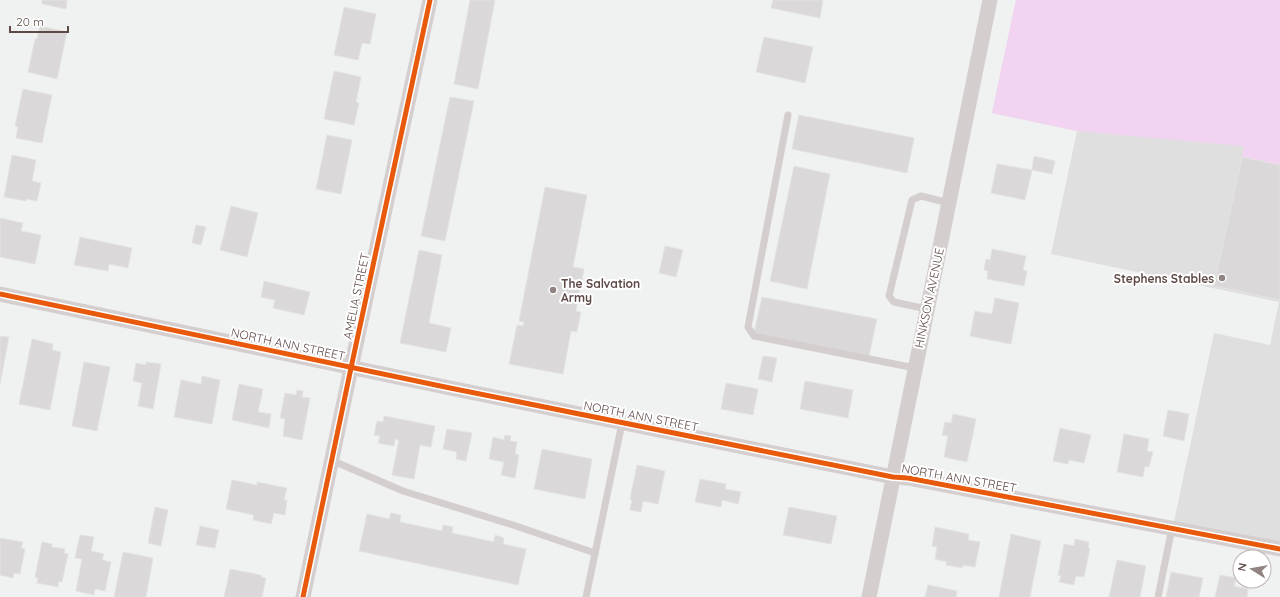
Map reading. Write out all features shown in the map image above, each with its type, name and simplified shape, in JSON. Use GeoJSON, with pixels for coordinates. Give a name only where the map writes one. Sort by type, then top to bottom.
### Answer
{"type":"FeatureCollection","features":[{"type":"Feature","properties":{"kind":"street","name":"AMELIA STREET"},"geometry":{"type":"LineString","coordinates":[[303,597],[430,0]]}},
{"type":"Feature","properties":{"kind":"street","name":"HINKSON AVENUE"},"geometry":{"type":"LineString","coordinates":[[869,597],[990,0]]}},
{"type":"Feature","properties":{"kind":"street","name":"NORTH ANN STREET"},"geometry":{"type":"LineString","coordinates":[[0,294],[351,368],[893,477],[908,478],[1280,549]]}},
{"type":"Feature","properties":{"kind":"lane"},"geometry":{"type":"LineString","coordinates":[[788,115],[748,327],[754,336],[915,368]]}},
{"type":"Feature","properties":{"kind":"lane"},"geometry":{"type":"LineString","coordinates":[[927,309],[894,302],[889,296],[912,200],[921,196],[949,203]]}},
{"type":"Feature","properties":{"kind":"lane"},"geometry":{"type":"LineString","coordinates":[[586,597],[622,423]]}},
{"type":"Feature","properties":{"kind":"lane"},"geometry":{"type":"LineString","coordinates":[[332,460],[403,491],[513,524],[595,553]]}},
{"type":"Feature","properties":{"kind":"lane"},"geometry":{"type":"LineString","coordinates":[[1158,597],[1172,528]]}},
{"type":"Feature","properties":{"kind":"shaded area","name":"Stephens Stables"},"geometry":{"type":"Polygon","coordinates":[[[1016,0],[1280,0],[1280,549],[1173,526],[1214,333],[1270,345],[1279,302],[1051,254],[1077,131],[992,113],[1016,0]]]}},
{"type":"Feature","properties":{"kind":"shaded area"},"geometry":{"type":"Polygon","coordinates":[[[1016,0],[1280,0],[1280,165],[1242,157],[1244,146],[1077,131],[992,113],[1016,0]]]}},
{"type":"Feature","properties":{"kind":"building"},"geometry":{"type":"Polygon","coordinates":[[[42,0],[67,0],[66,9],[42,4],[42,0]]]}},
{"type":"Feature","properties":{"kind":"building"},"geometry":{"type":"Polygon","coordinates":[[[470,0],[495,0],[478,89],[454,84],[470,0]]]}},
{"type":"Feature","properties":{"kind":"building"},"geometry":{"type":"Polygon","coordinates":[[[773,0],[823,0],[820,18],[771,8],[773,0]]]}},
{"type":"Feature","properties":{"kind":"building"},"geometry":{"type":"Polygon","coordinates":[[[344,7],[376,14],[370,44],[362,43],[358,60],[334,55],[344,7]]]}},
{"type":"Feature","properties":{"kind":"building"},"geometry":{"type":"Polygon","coordinates":[[[40,26],[67,32],[57,79],[28,72],[35,39],[37,39],[40,26]]]}},
{"type":"Feature","properties":{"kind":"building"},"geometry":{"type":"Polygon","coordinates":[[[764,37],[813,47],[805,83],[756,72],[764,37]]]}},
{"type":"Feature","properties":{"kind":"building"},"geometry":{"type":"Polygon","coordinates":[[[334,71],[361,77],[356,102],[359,103],[354,125],[324,119],[334,71]]]}},
{"type":"Feature","properties":{"kind":"building"},"geometry":{"type":"Polygon","coordinates":[[[23,89],[52,95],[42,143],[16,138],[18,127],[15,126],[23,89]]]}},
{"type":"Feature","properties":{"kind":"building"},"geometry":{"type":"Polygon","coordinates":[[[450,97],[474,101],[445,241],[421,236],[450,97]]]}},
{"type":"Feature","properties":{"kind":"building"},"geometry":{"type":"Polygon","coordinates":[[[799,115],[914,138],[907,173],[792,149],[799,115]]]}},
{"type":"Feature","properties":{"kind":"building"},"geometry":{"type":"Polygon","coordinates":[[[327,135],[352,140],[341,194],[316,189],[327,135]]]}},
{"type":"Feature","properties":{"kind":"building"},"geometry":{"type":"Polygon","coordinates":[[[12,155],[36,160],[32,181],[41,183],[37,201],[27,199],[26,201],[4,197],[12,155]]]}},
{"type":"Feature","properties":{"kind":"building"},"geometry":{"type":"Polygon","coordinates":[[[1034,156],[1055,161],[1052,174],[1032,170],[1034,156]]]}},
{"type":"Feature","properties":{"kind":"building"},"geometry":{"type":"Polygon","coordinates":[[[1242,157],[1280,165],[1280,300],[1214,286],[1242,157]]]}},
{"type":"Feature","properties":{"kind":"building"},"geometry":{"type":"Polygon","coordinates":[[[997,164],[1032,170],[1025,200],[991,193],[997,164]]]}},
{"type":"Feature","properties":{"kind":"building"},"geometry":{"type":"Polygon","coordinates":[[[794,166],[830,174],[807,289],[770,281],[794,166]]]}},
{"type":"Feature","properties":{"kind":"building","name":"The Salvation Army"},"geometry":{"type":"Polygon","coordinates":[[[545,187],[587,195],[573,267],[584,269],[576,311],[581,312],[577,332],[571,331],[563,374],[509,364],[517,325],[523,326],[524,322],[519,321],[545,187]]]}},
{"type":"Feature","properties":{"kind":"building"},"geometry":{"type":"Polygon","coordinates":[[[231,206],[258,213],[247,257],[220,250],[231,206]]]}},
{"type":"Feature","properties":{"kind":"building"},"geometry":{"type":"Polygon","coordinates":[[[0,218],[23,223],[21,231],[41,235],[35,264],[0,257],[0,218]]]}},
{"type":"Feature","properties":{"kind":"building"},"geometry":{"type":"Polygon","coordinates":[[[196,225],[206,227],[201,245],[192,243],[196,225]]]}},
{"type":"Feature","properties":{"kind":"building"},"geometry":{"type":"Polygon","coordinates":[[[80,237],[132,248],[128,268],[109,264],[108,271],[74,265],[80,237]]]}},
{"type":"Feature","properties":{"kind":"building"},"geometry":{"type":"Polygon","coordinates":[[[665,246],[683,250],[676,277],[659,273],[665,246]]]}},
{"type":"Feature","properties":{"kind":"building"},"geometry":{"type":"Polygon","coordinates":[[[992,249],[1026,256],[1023,270],[1027,271],[1024,286],[987,279],[988,271],[984,270],[986,259],[990,260],[992,249]]]}},
{"type":"Feature","properties":{"kind":"building"},"geometry":{"type":"Polygon","coordinates":[[[419,250],[442,255],[429,323],[451,328],[446,352],[400,343],[419,250]]]}},
{"type":"Feature","properties":{"kind":"building"},"geometry":{"type":"Polygon","coordinates":[[[264,281],[310,292],[304,315],[273,308],[275,300],[261,297],[264,281]]]}},
{"type":"Feature","properties":{"kind":"building"},"geometry":{"type":"Polygon","coordinates":[[[762,297],[877,319],[869,356],[754,333],[762,297]]]}},
{"type":"Feature","properties":{"kind":"building"},"geometry":{"type":"Polygon","coordinates":[[[995,298],[1019,303],[1011,344],[970,336],[975,311],[992,314],[995,298]]]}},
{"type":"Feature","properties":{"kind":"building"},"geometry":{"type":"Polygon","coordinates":[[[0,336],[9,337],[0,384],[0,336]]]}},
{"type":"Feature","properties":{"kind":"building"},"geometry":{"type":"Polygon","coordinates":[[[32,339],[53,344],[52,350],[61,352],[50,410],[19,404],[32,339]]]}},
{"type":"Feature","properties":{"kind":"building"},"geometry":{"type":"Polygon","coordinates":[[[763,356],[777,358],[772,382],[758,379],[763,356]]]}},
{"type":"Feature","properties":{"kind":"building"},"geometry":{"type":"Polygon","coordinates":[[[84,362],[110,367],[97,431],[72,426],[84,362]]]}},
{"type":"Feature","properties":{"kind":"building"},"geometry":{"type":"Polygon","coordinates":[[[146,362],[161,364],[153,409],[138,406],[142,383],[133,381],[136,363],[146,365],[146,362]]]}},
{"type":"Feature","properties":{"kind":"building"},"geometry":{"type":"Polygon","coordinates":[[[202,376],[220,380],[212,424],[174,417],[181,380],[201,384],[202,376]]]}},
{"type":"Feature","properties":{"kind":"building"},"geometry":{"type":"Polygon","coordinates":[[[805,381],[853,390],[848,418],[800,409],[805,381]]]}},
{"type":"Feature","properties":{"kind":"building"},"geometry":{"type":"Polygon","coordinates":[[[726,383],[758,389],[753,415],[721,409],[726,383]]]}},
{"type":"Feature","properties":{"kind":"building"},"geometry":{"type":"Polygon","coordinates":[[[239,384],[263,389],[258,412],[271,414],[269,428],[232,420],[239,384]]]}},
{"type":"Feature","properties":{"kind":"building"},"geometry":{"type":"Polygon","coordinates":[[[297,390],[303,391],[302,397],[310,398],[302,440],[283,436],[285,419],[280,418],[285,393],[296,395],[297,390]]]}},
{"type":"Feature","properties":{"kind":"building"},"geometry":{"type":"Polygon","coordinates":[[[1168,410],[1189,414],[1184,441],[1163,436],[1168,410]]]}},
{"type":"Feature","properties":{"kind":"building"},"geometry":{"type":"Polygon","coordinates":[[[953,414],[976,419],[967,462],[944,457],[948,436],[942,435],[945,422],[951,423],[953,414]]]}},
{"type":"Feature","properties":{"kind":"building"},"geometry":{"type":"Polygon","coordinates":[[[384,416],[435,426],[431,447],[420,445],[414,479],[392,475],[399,440],[395,439],[394,446],[378,443],[380,436],[374,435],[377,421],[383,422],[384,416]]]}},
{"type":"Feature","properties":{"kind":"building"},"geometry":{"type":"Polygon","coordinates":[[[1060,428],[1091,435],[1084,463],[1069,460],[1068,464],[1053,461],[1060,428]]]}},
{"type":"Feature","properties":{"kind":"building"},"geometry":{"type":"Polygon","coordinates":[[[447,429],[472,433],[466,461],[456,459],[457,452],[443,449],[447,429]]]}},
{"type":"Feature","properties":{"kind":"building"},"geometry":{"type":"Polygon","coordinates":[[[1124,434],[1149,439],[1147,451],[1153,452],[1149,467],[1145,466],[1143,477],[1117,472],[1124,434]]]}},
{"type":"Feature","properties":{"kind":"building"},"geometry":{"type":"Polygon","coordinates":[[[505,435],[511,436],[510,441],[517,442],[515,454],[519,455],[515,478],[501,475],[504,462],[489,459],[493,437],[504,440],[505,435]]]}},
{"type":"Feature","properties":{"kind":"building"},"geometry":{"type":"Polygon","coordinates":[[[542,449],[592,459],[585,499],[534,489],[542,449]]]}},
{"type":"Feature","properties":{"kind":"building"},"geometry":{"type":"Polygon","coordinates":[[[637,465],[665,471],[658,504],[643,501],[641,512],[630,510],[632,500],[630,499],[637,465]]]}},
{"type":"Feature","properties":{"kind":"building"},"geometry":{"type":"Polygon","coordinates":[[[700,479],[726,484],[725,489],[741,492],[738,504],[722,500],[721,507],[695,502],[700,479]]]}},
{"type":"Feature","properties":{"kind":"building"},"geometry":{"type":"Polygon","coordinates":[[[232,480],[257,485],[257,482],[287,488],[284,500],[287,500],[285,515],[274,513],[271,524],[253,520],[254,515],[226,509],[232,480]]]}},
{"type":"Feature","properties":{"kind":"building"},"geometry":{"type":"Polygon","coordinates":[[[155,507],[168,510],[161,546],[148,543],[155,507]]]}},
{"type":"Feature","properties":{"kind":"building"},"geometry":{"type":"Polygon","coordinates":[[[789,507],[837,516],[831,544],[783,535],[789,507]]]}},
{"type":"Feature","properties":{"kind":"building"},"geometry":{"type":"Polygon","coordinates":[[[391,513],[401,515],[400,522],[442,531],[443,525],[453,527],[452,533],[494,542],[495,535],[504,538],[503,544],[526,549],[518,585],[359,551],[367,514],[389,519],[391,513]]]}},
{"type":"Feature","properties":{"kind":"building"},"geometry":{"type":"Polygon","coordinates":[[[200,526],[219,530],[215,548],[196,545],[200,526]]]}},
{"type":"Feature","properties":{"kind":"building"},"geometry":{"type":"Polygon","coordinates":[[[935,527],[969,534],[968,540],[980,542],[975,567],[963,565],[962,568],[946,565],[947,562],[935,559],[937,547],[932,546],[935,527]]]}},
{"type":"Feature","properties":{"kind":"building"},"geometry":{"type":"Polygon","coordinates":[[[1011,534],[1041,541],[1030,597],[999,597],[1011,534]]]}},
{"type":"Feature","properties":{"kind":"building"},"geometry":{"type":"Polygon","coordinates":[[[80,535],[94,537],[91,551],[104,554],[102,560],[111,562],[105,591],[95,589],[94,595],[76,591],[82,559],[75,558],[80,535]]]}},
{"type":"Feature","properties":{"kind":"building"},"geometry":{"type":"Polygon","coordinates":[[[0,538],[23,542],[21,548],[25,549],[20,574],[14,573],[13,578],[0,575],[0,538]]]}},
{"type":"Feature","properties":{"kind":"building"},"geometry":{"type":"Polygon","coordinates":[[[1075,539],[1089,542],[1088,548],[1090,548],[1084,577],[1076,576],[1074,585],[1059,582],[1061,576],[1058,575],[1064,544],[1074,546],[1075,539]]]}},
{"type":"Feature","properties":{"kind":"building"},"geometry":{"type":"Polygon","coordinates":[[[42,542],[52,544],[52,547],[65,549],[64,553],[68,554],[62,582],[59,581],[58,587],[37,583],[38,578],[35,577],[42,542]]]}},
{"type":"Feature","properties":{"kind":"building"},"geometry":{"type":"Polygon","coordinates":[[[123,552],[153,558],[146,597],[114,597],[123,552]]]}},
{"type":"Feature","properties":{"kind":"building"},"geometry":{"type":"Polygon","coordinates":[[[1117,560],[1146,566],[1140,597],[1109,597],[1117,560]]]}},
{"type":"Feature","properties":{"kind":"building"},"geometry":{"type":"Polygon","coordinates":[[[230,569],[261,575],[261,577],[266,578],[262,597],[224,597],[230,569]]]}},
{"type":"Feature","properties":{"kind":"building"},"geometry":{"type":"Polygon","coordinates":[[[1171,572],[1203,578],[1199,597],[1166,597],[1171,572]]]}},
{"type":"Feature","properties":{"kind":"building"},"geometry":{"type":"Polygon","coordinates":[[[1220,575],[1232,577],[1232,589],[1248,589],[1247,597],[1215,597],[1220,575]]]}},
{"type":"Feature","properties":{"kind":"building"},"geometry":{"type":"Polygon","coordinates":[[[928,585],[957,591],[956,597],[925,597],[928,585]]]}},
{"type":"Feature","properties":{"kind":"cycle path"},"geometry":{"type":"LineString","coordinates":[[303,597],[430,0]]}},
{"type":"Feature","properties":{"kind":"cycle path"},"geometry":{"type":"LineString","coordinates":[[0,294],[450,388],[893,477],[908,478],[1280,549]]}},
{"type":"Feature","properties":{"kind":"place","name":"Stephens Stables"},"geometry":{"type":"Point","coordinates":[1222,278]}},
{"type":"Feature","properties":{"kind":"place","name":"The Salvation Army"},"geometry":{"type":"Point","coordinates":[553,290]}}]}
